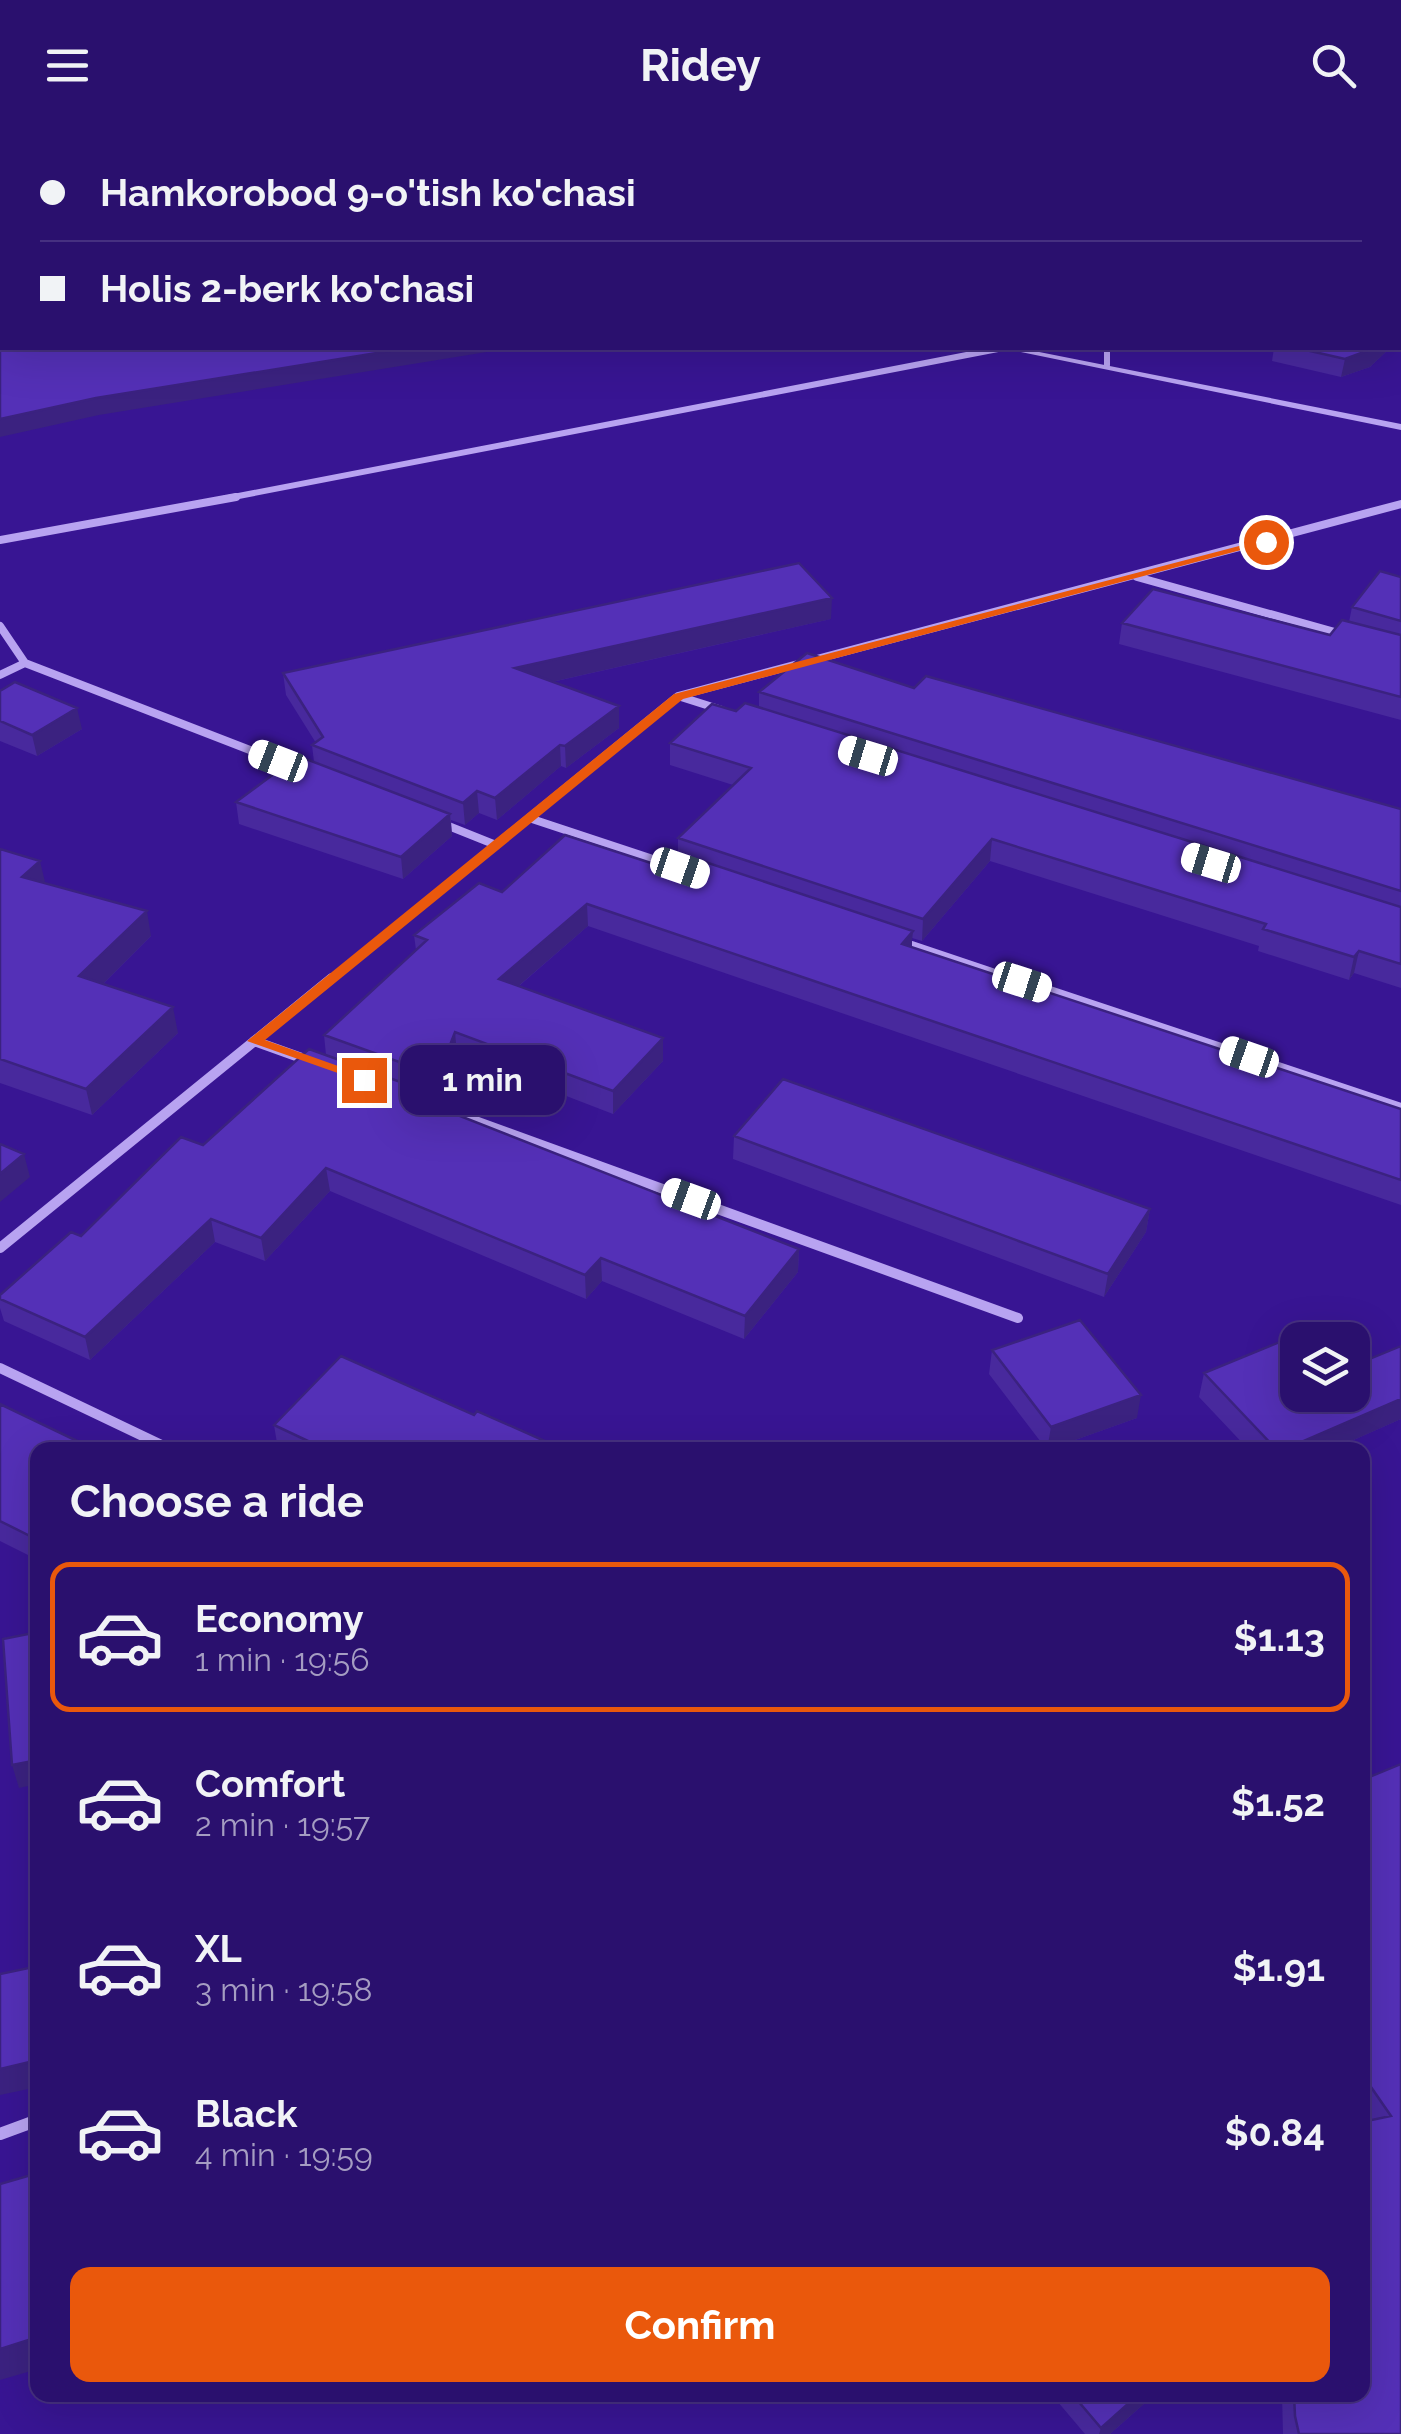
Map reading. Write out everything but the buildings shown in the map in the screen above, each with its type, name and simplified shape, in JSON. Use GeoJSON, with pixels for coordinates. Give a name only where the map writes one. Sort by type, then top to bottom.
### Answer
{"type":"FeatureCollection","features":[{"type":"Feature","properties":{"kind":"street"},"geometry":{"type":"LineString","coordinates":[[0,540],[517,445],[995,350]]}},
{"type":"Feature","properties":{"kind":"street"},"geometry":{"type":"LineString","coordinates":[[1017,350],[1399,425]]}},
{"type":"Feature","properties":{"kind":"street"},"geometry":{"type":"LineString","coordinates":[[1107,350],[1108,365]]}},
{"type":"Feature","properties":{"kind":"street"},"geometry":{"type":"LineString","coordinates":[[0,1248],[678,696],[1401,504]]}},
{"type":"Feature","properties":{"kind":"street"},"geometry":{"type":"LineString","coordinates":[[1135,576],[1344,635]]}},
{"type":"Feature","properties":{"kind":"street"},"geometry":{"type":"LineString","coordinates":[[0,626],[25,663],[314,775]]}},
{"type":"Feature","properties":{"kind":"street"},"geometry":{"type":"LineString","coordinates":[[0,675],[25,663]]}},
{"type":"Feature","properties":{"kind":"street"},"geometry":{"type":"LineString","coordinates":[[678,696],[735,714]]}},
{"type":"Feature","properties":{"kind":"street"},"geometry":{"type":"LineString","coordinates":[[423,817],[496,844]]}},
{"type":"Feature","properties":{"kind":"street"},"geometry":{"type":"LineString","coordinates":[[529,818],[680,868]]}},
{"type":"Feature","properties":{"kind":"street"},"geometry":{"type":"LineString","coordinates":[[889,938],[1401,1108]]}},
{"type":"Feature","properties":{"kind":"street"},"geometry":{"type":"LineString","coordinates":[[254,1041],[329,1068]]}},
{"type":"Feature","properties":{"kind":"street"},"geometry":{"type":"LineString","coordinates":[[404,1095],[1018,1318]]}},
{"type":"Feature","properties":{"kind":"street"},"geometry":{"type":"LineString","coordinates":[[0,1368],[155,1442]]}},
{"type":"Feature","properties":{"kind":"street"},"geometry":{"type":"LineString","coordinates":[[0,2134],[30,2123]]}},
{"type":"Feature","properties":{"kind":"route"},"geometry":{"type":"LineString","coordinates":[[364,1080],[254,1041],[678,696],[1266,542]]}}]}
